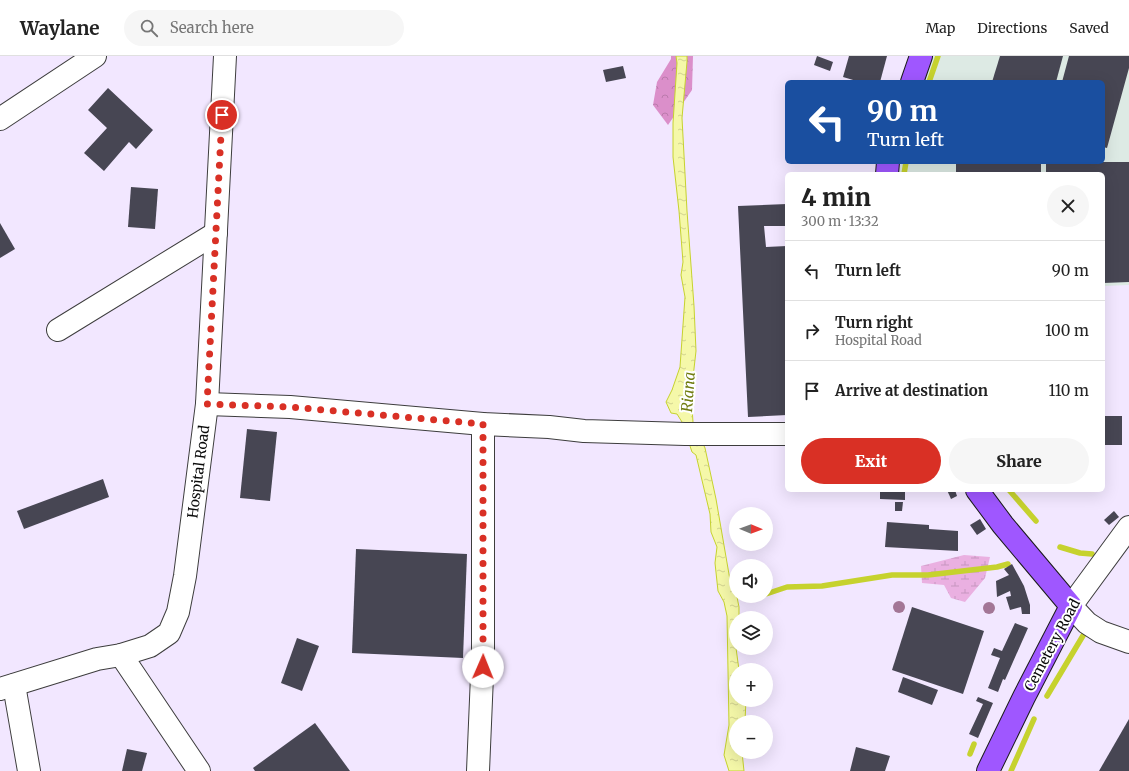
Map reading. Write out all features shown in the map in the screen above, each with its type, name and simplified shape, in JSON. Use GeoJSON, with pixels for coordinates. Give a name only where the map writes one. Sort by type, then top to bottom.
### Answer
{"type":"FeatureCollection","features":[{"type":"Feature","properties":{"kind":"main road"},"geometry":{"type":"LineString","coordinates":[[913,80],[921,56]]}},
{"type":"Feature","properties":{"kind":"main road"},"geometry":{"type":"LineString","coordinates":[[978,492],[1003,525],[1071,606]]}},
{"type":"Feature","properties":{"kind":"main road","name":"Cemetery Road"},"geometry":{"type":"LineString","coordinates":[[988,771],[1071,606]]}},
{"type":"Feature","properties":{"kind":"street"},"geometry":{"type":"LineString","coordinates":[[0,119],[95,56]]}},
{"type":"Feature","properties":{"kind":"street","name":"Hospital Road"},"geometry":{"type":"LineString","coordinates":[[7,687],[97,659],[122,655],[150,646],[169,633],[178,612],[185,576],[207,404],[225,56]]}},
{"type":"Feature","properties":{"kind":"street"},"geometry":{"type":"LineString","coordinates":[[58,330],[216,233]]}},
{"type":"Feature","properties":{"kind":"street"},"geometry":{"type":"LineString","coordinates":[[207,404],[290,407],[483,424],[550,427],[584,431],[685,434],[785,434]]}},
{"type":"Feature","properties":{"kind":"street"},"geometry":{"type":"LineString","coordinates":[[478,771],[483,652],[483,424]]}},
{"type":"Feature","properties":{"kind":"street","name":"Cemetery Road"},"geometry":{"type":"LineString","coordinates":[[1071,606],[1129,527]]}},
{"type":"Feature","properties":{"kind":"street"},"geometry":{"type":"LineString","coordinates":[[1071,606],[1088,623],[1102,632],[1129,642]]}},
{"type":"Feature","properties":{"kind":"street"},"geometry":{"type":"LineString","coordinates":[[122,655],[200,771]]}},
{"type":"Feature","properties":{"kind":"street"},"geometry":{"type":"LineString","coordinates":[[7,687],[29,771]]}},
{"type":"Feature","properties":{"kind":"shaded area"},"geometry":{"type":"Polygon","coordinates":[[[933,56],[1129,56],[1129,285],[1105,286],[1105,172],[898,172],[900,164],[1105,164],[1105,80],[925,80],[933,56]]]}},
{"type":"Feature","properties":{"kind":"green space"},"geometry":{"type":"Polygon","coordinates":[[[671,56],[693,56],[692,90],[668,125],[653,105],[657,82],[671,59],[671,56]]]}},
{"type":"Feature","properties":{"kind":"green space"},"geometry":{"type":"Polygon","coordinates":[[[964,555],[990,557],[985,578],[965,602],[951,598],[944,585],[922,583],[921,566],[964,555]]]}},
{"type":"Feature","properties":{"kind":"water","name":"Riana"},"geometry":{"type":"Polygon","coordinates":[[[676,56],[687,56],[682,118],[696,351],[691,395],[693,422],[705,448],[716,499],[729,574],[729,603],[738,603],[739,607],[739,611],[729,611],[729,655],[737,655],[738,663],[729,663],[729,707],[746,707],[745,715],[729,715],[729,725],[727,616],[724,602],[718,591],[715,563],[717,547],[711,532],[710,514],[696,455],[692,452],[682,422],[677,414],[671,413],[666,402],[680,367],[685,297],[681,275],[683,262],[673,157],[673,123],[677,63],[676,56]]]}},
{"type":"Feature","properties":{"kind":"water"},"geometry":{"type":"Polygon","coordinates":[[[729,725],[729,759],[743,759],[744,771],[729,771],[724,755],[729,725]]]}},
{"type":"Feature","properties":{"kind":"building"},"geometry":{"type":"Polygon","coordinates":[[[817,56],[833,62],[830,71],[814,65],[817,56]]]}},
{"type":"Feature","properties":{"kind":"building"},"geometry":{"type":"Polygon","coordinates":[[[849,56],[887,56],[881,80],[853,80],[843,77],[849,56]]]}},
{"type":"Feature","properties":{"kind":"building"},"geometry":{"type":"Polygon","coordinates":[[[1000,56],[1063,56],[1057,80],[993,80],[1000,56]]]}},
{"type":"Feature","properties":{"kind":"building"},"geometry":{"type":"Polygon","coordinates":[[[1069,56],[1129,56],[1129,68],[1107,148],[1105,148],[1105,80],[1063,80],[1069,56]]]}},
{"type":"Feature","properties":{"kind":"building"},"geometry":{"type":"Polygon","coordinates":[[[623,66],[626,78],[606,82],[603,70],[623,66]]]}},
{"type":"Feature","properties":{"kind":"building"},"geometry":{"type":"Polygon","coordinates":[[[108,88],[153,130],[136,149],[129,142],[104,171],[84,153],[107,128],[88,110],[108,88]]]}},
{"type":"Feature","properties":{"kind":"building"},"geometry":{"type":"Polygon","coordinates":[[[1105,162],[1129,162],[1129,282],[1105,283],[1105,172],[1046,172],[1046,164],[1105,164],[1105,162]]]}},
{"type":"Feature","properties":{"kind":"building"},"geometry":{"type":"Polygon","coordinates":[[[956,164],[1041,164],[1041,172],[956,172],[956,164]]]}},
{"type":"Feature","properties":{"kind":"building"},"geometry":{"type":"Polygon","coordinates":[[[131,187],[158,189],[155,229],[128,227],[131,187]]]}},
{"type":"Feature","properties":{"kind":"building"},"geometry":{"type":"Polygon","coordinates":[[[785,204],[785,226],[764,226],[766,247],[785,246],[785,415],[748,417],[738,206],[785,204]]]}},
{"type":"Feature","properties":{"kind":"building"},"geometry":{"type":"Polygon","coordinates":[[[0,223],[15,249],[0,258],[0,223]]]}},
{"type":"Feature","properties":{"kind":"building"},"geometry":{"type":"Polygon","coordinates":[[[1105,416],[1122,416],[1122,445],[1105,445],[1105,416]]]}},
{"type":"Feature","properties":{"kind":"building"},"geometry":{"type":"Polygon","coordinates":[[[247,429],[277,432],[270,501],[240,498],[247,429]]]}},
{"type":"Feature","properties":{"kind":"building"},"geometry":{"type":"Polygon","coordinates":[[[103,479],[109,497],[24,529],[17,511],[103,479]]]}},
{"type":"Feature","properties":{"kind":"building"},"geometry":{"type":"Polygon","coordinates":[[[880,492],[905,492],[905,500],[880,499],[880,492]]]}},
{"type":"Feature","properties":{"kind":"building"},"geometry":{"type":"Polygon","coordinates":[[[948,492],[956,492],[957,496],[951,499],[948,492]]]}},
{"type":"Feature","properties":{"kind":"building"},"geometry":{"type":"Polygon","coordinates":[[[895,502],[903,502],[902,511],[895,511],[895,502]]]}},
{"type":"Feature","properties":{"kind":"building"},"geometry":{"type":"Polygon","coordinates":[[[1114,511],[1119,517],[1109,525],[1104,520],[1114,511]]]}},
{"type":"Feature","properties":{"kind":"building"},"geometry":{"type":"Polygon","coordinates":[[[980,519],[986,529],[977,535],[970,525],[980,519]]]}},
{"type":"Feature","properties":{"kind":"building"},"geometry":{"type":"Polygon","coordinates":[[[887,522],[929,525],[929,529],[958,531],[958,551],[885,547],[887,522]]]}},
{"type":"Feature","properties":{"kind":"building"},"geometry":{"type":"Polygon","coordinates":[[[356,549],[467,554],[463,658],[352,653],[356,549]]]}},
{"type":"Feature","properties":{"kind":"building"},"geometry":{"type":"Polygon","coordinates":[[[1012,564],[1024,586],[1030,605],[1030,614],[1022,614],[1021,607],[1010,610],[1006,597],[1011,596],[1010,591],[997,597],[996,581],[1009,575],[1004,569],[1012,564]]]}},
{"type":"Feature","properties":{"kind":"building"},"geometry":{"type":"Polygon","coordinates":[[[912,607],[984,631],[963,694],[892,670],[912,607]]]}},
{"type":"Feature","properties":{"kind":"building"},"geometry":{"type":"Polygon","coordinates":[[[1015,623],[1028,628],[1005,680],[1003,679],[998,692],[988,688],[1000,658],[991,655],[994,648],[1002,651],[1015,623]]]}},
{"type":"Feature","properties":{"kind":"building"},"geometry":{"type":"Polygon","coordinates":[[[297,638],[319,646],[302,691],[281,683],[297,638]]]}},
{"type":"Feature","properties":{"kind":"building"},"geometry":{"type":"Polygon","coordinates":[[[903,677],[938,690],[932,705],[898,692],[903,677]]]}},
{"type":"Feature","properties":{"kind":"building"},"geometry":{"type":"Polygon","coordinates":[[[978,697],[993,703],[978,738],[969,734],[983,704],[976,701],[978,697]]]}},
{"type":"Feature","properties":{"kind":"building"},"geometry":{"type":"Polygon","coordinates":[[[1129,719],[1129,771],[1099,771],[1129,719]]]}},
{"type":"Feature","properties":{"kind":"building"},"geometry":{"type":"Polygon","coordinates":[[[315,723],[350,771],[255,771],[253,768],[315,723]]]}},
{"type":"Feature","properties":{"kind":"building"},"geometry":{"type":"Polygon","coordinates":[[[856,747],[890,756],[885,771],[850,771],[856,747]]]}},
{"type":"Feature","properties":{"kind":"building"},"geometry":{"type":"Polygon","coordinates":[[[127,749],[147,753],[142,771],[122,771],[127,749]]]}},
{"type":"Feature","properties":{"kind":"waterway"},"geometry":{"type":"LineString","coordinates":[[930,80],[938,56]]}},
{"type":"Feature","properties":{"kind":"waterway"},"geometry":{"type":"LineString","coordinates":[[904,172],[906,164]]}},
{"type":"Feature","properties":{"kind":"waterway"},"geometry":{"type":"LineString","coordinates":[[1011,492],[1036,521]]}},
{"type":"Feature","properties":{"kind":"waterway"},"geometry":{"type":"LineString","coordinates":[[1060,547],[1080,553],[1092,554]]}},
{"type":"Feature","properties":{"kind":"waterway"},"geometry":{"type":"LineString","coordinates":[[773,592],[787,587],[822,586],[892,575],[928,575],[997,567],[1008,564]]}},
{"type":"Feature","properties":{"kind":"waterway"},"geometry":{"type":"LineString","coordinates":[[1047,696],[1084,634]]}},
{"type":"Feature","properties":{"kind":"waterway"},"geometry":{"type":"LineString","coordinates":[[1011,771],[1034,719]]}},
{"type":"Feature","properties":{"kind":"waterway"},"geometry":{"type":"LineString","coordinates":[[970,754],[974,744]]}},
{"type":"Feature","properties":{"kind":"route"},"geometry":{"type":"LineString","coordinates":[[222,115],[207,404],[290,407],[483,424],[483,667]]}}]}
